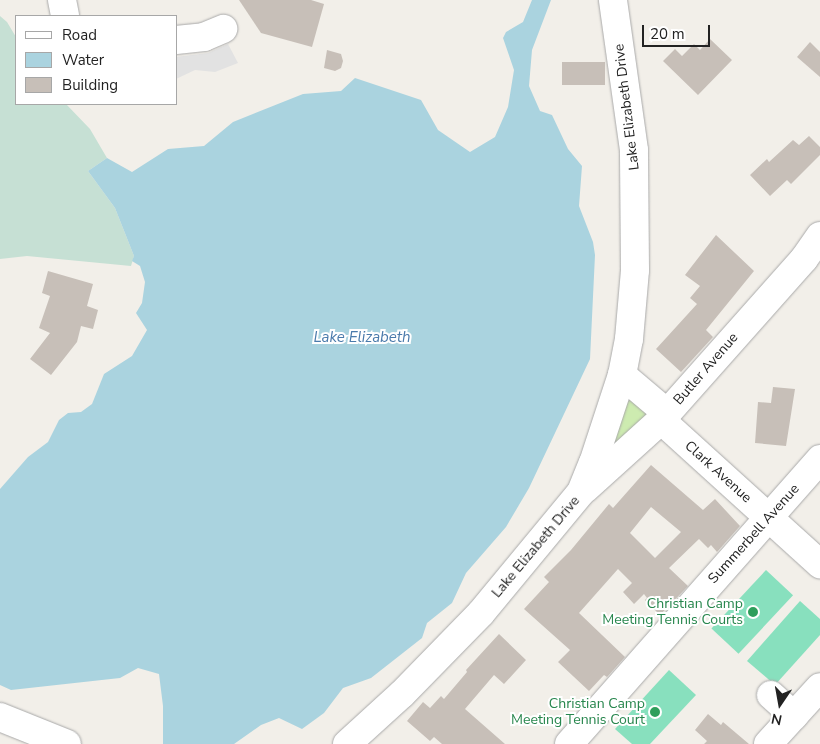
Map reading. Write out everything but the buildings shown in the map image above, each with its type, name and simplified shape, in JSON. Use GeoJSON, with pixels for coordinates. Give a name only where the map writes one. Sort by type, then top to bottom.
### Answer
{"type":"FeatureCollection","features":[{"type":"Feature","properties":{"kind":"street"},"geometry":{"type":"LineString","coordinates":[[62,0],[65,15]]}},
{"type":"Feature","properties":{"kind":"street","name":"Lake Elizabeth Drive"},"geometry":{"type":"LineString","coordinates":[[347,744],[402,694],[481,613],[581,492],[594,463],[622,375],[629,339],[635,270],[635,171],[632,132],[613,0]]}},
{"type":"Feature","properties":{"kind":"street"},"geometry":{"type":"LineString","coordinates":[[178,40],[204,37],[224,29]]}},
{"type":"Feature","properties":{"kind":"street","name":"Butler Avenue"},"geometry":{"type":"LineString","coordinates":[[581,492],[664,416],[804,259],[820,236]]}},
{"type":"Feature","properties":{"kind":"street","name":"Clark Avenue"},"geometry":{"type":"LineString","coordinates":[[622,375],[768,517],[820,564]]}},
{"type":"Feature","properties":{"kind":"street","name":"Summerbell Avenue"},"geometry":{"type":"LineString","coordinates":[[569,744],[820,459]]}},
{"type":"Feature","properties":{"kind":"street"},"geometry":{"type":"LineString","coordinates":[[768,744],[820,687]]}},
{"type":"Feature","properties":{"kind":"street"},"geometry":{"type":"LineString","coordinates":[[771,695],[794,716]]}},
{"type":"Feature","properties":{"kind":"street"},"geometry":{"type":"LineString","coordinates":[[0,717],[55,741]]}},
{"type":"Feature","properties":{"kind":"green space"},"geometry":{"type":"Polygon","coordinates":[[[0,16],[7,22],[15,35],[15,105],[67,105],[90,129],[107,158],[88,171],[115,208],[134,256],[131,266],[27,256],[0,259],[0,16]]]}},
{"type":"Feature","properties":{"kind":"green space"},"geometry":{"type":"Polygon","coordinates":[[[630,399],[650,413],[611,453],[620,413],[630,399]]]}},
{"type":"Feature","properties":{"kind":"green space","name":"Christian Camp Meeting Tennis Courts"},"geometry":{"type":"Polygon","coordinates":[[[766,570],[793,595],[739,654],[711,629],[766,570]]]}},
{"type":"Feature","properties":{"kind":"green space","name":"Christian Camp Meeting Tennis Courts"},"geometry":{"type":"Polygon","coordinates":[[[800,601],[820,619],[820,635],[775,685],[747,661],[800,601]]]}},
{"type":"Feature","properties":{"kind":"green space","name":"Christian Camp Meeting Tennis Court"},"geometry":{"type":"Polygon","coordinates":[[[669,670],[696,695],[650,744],[632,744],[615,729],[669,670]]]}},
{"type":"Feature","properties":{"kind":"shaded area"},"geometry":{"type":"Polygon","coordinates":[[[228,44],[238,63],[215,72],[195,70],[178,78],[178,57],[208,53],[228,44]]]}},
{"type":"Feature","properties":{"kind":"water","name":"Lake Elizabeth"},"geometry":{"type":"Polygon","coordinates":[[[532,0],[551,0],[532,50],[529,86],[540,111],[552,115],[568,149],[582,166],[579,206],[593,242],[595,255],[590,359],[529,488],[506,527],[466,573],[452,603],[427,623],[422,638],[371,678],[343,688],[324,713],[302,729],[279,718],[261,725],[234,744],[163,744],[163,706],[159,674],[138,668],[120,678],[11,690],[0,685],[0,489],[28,457],[48,442],[59,420],[68,413],[81,412],[92,404],[104,374],[132,356],[147,330],[136,313],[142,303],[145,282],[140,266],[132,261],[134,256],[115,208],[88,171],[107,158],[132,172],[168,149],[204,146],[233,122],[303,94],[341,91],[355,78],[421,100],[438,130],[470,152],[495,137],[508,107],[514,70],[503,38],[506,32],[523,22],[532,0]]]}},
{"type":"Feature","properties":{"kind":"place","name":"Christian Camp Meeting Tennis Courts"},"geometry":{"type":"Point","coordinates":[753,612]}},
{"type":"Feature","properties":{"kind":"place","name":"Christian Camp Meeting Tennis Court"},"geometry":{"type":"Point","coordinates":[655,712]}}]}
